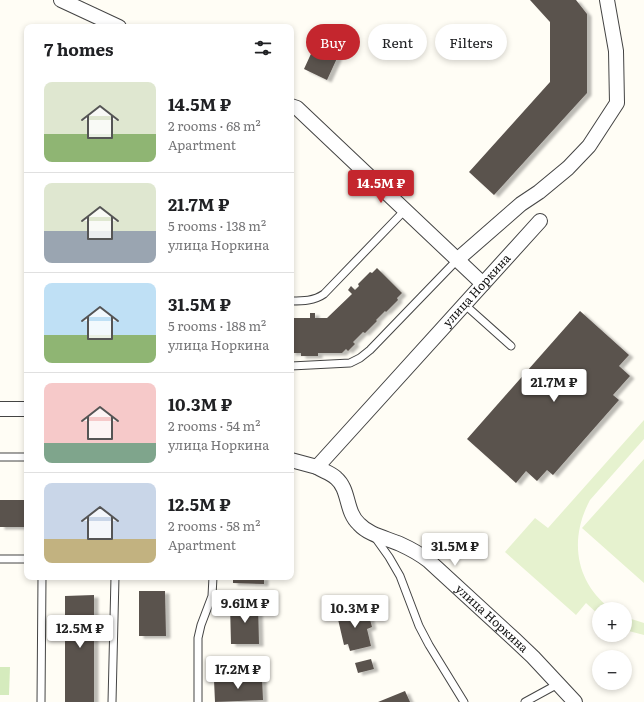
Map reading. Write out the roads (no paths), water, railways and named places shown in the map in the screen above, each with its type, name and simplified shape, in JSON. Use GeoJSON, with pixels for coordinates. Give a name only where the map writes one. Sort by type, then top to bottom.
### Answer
{"type":"FeatureCollection","features":[{"type":"Feature","properties":{"kind":"street"},"geometry":{"type":"LineString","coordinates":[[61,0],[113,24]]}},
{"type":"Feature","properties":{"kind":"street"},"geometry":{"type":"LineString","coordinates":[[458,259],[521,204],[539,192],[568,168],[589,146],[617,103],[616,52],[607,0]]}},
{"type":"Feature","properties":{"kind":"street"},"geometry":{"type":"LineString","coordinates":[[294,107],[297,108],[483,284]]}},
{"type":"Feature","properties":{"kind":"street","name":"улица Норкина"},"geometry":{"type":"LineString","coordinates":[[317,467],[540,221]]}},
{"type":"Feature","properties":{"kind":"street"},"geometry":{"type":"LineString","coordinates":[[0,409],[24,409]]}},
{"type":"Feature","properties":{"kind":"street","name":"улица Норкина"},"geometry":{"type":"LineString","coordinates":[[294,461],[317,467],[336,478],[344,490],[353,517],[359,525],[372,533],[414,551],[429,561],[514,639],[575,702]]}},
{"type":"Feature","properties":{"kind":"lane"},"geometry":{"type":"LineString","coordinates":[[294,301],[312,300],[319,298],[324,294],[405,210]]}},
{"type":"Feature","properties":{"kind":"lane"},"geometry":{"type":"LineString","coordinates":[[294,366],[350,363],[360,358],[370,350],[458,259]]}},
{"type":"Feature","properties":{"kind":"lane"},"geometry":{"type":"LineString","coordinates":[[464,304],[511,346]]}},
{"type":"Feature","properties":{"kind":"lane"},"geometry":{"type":"LineString","coordinates":[[0,457],[24,457]]}},
{"type":"Feature","properties":{"kind":"lane"},"geometry":{"type":"LineString","coordinates":[[372,533],[400,576],[419,626],[464,702]]}},
{"type":"Feature","properties":{"kind":"lane"},"geometry":{"type":"LineString","coordinates":[[0,559],[24,559]]}},
{"type":"Feature","properties":{"kind":"lane"},"geometry":{"type":"LineString","coordinates":[[41,702],[42,580]]}},
{"type":"Feature","properties":{"kind":"lane"},"geometry":{"type":"LineString","coordinates":[[112,702],[115,580]]}},
{"type":"Feature","properties":{"kind":"lane"},"geometry":{"type":"LineString","coordinates":[[198,702],[198,638],[201,625],[212,596],[213,580]]}},
{"type":"Feature","properties":{"kind":"lane"},"geometry":{"type":"LineString","coordinates":[[525,702],[558,684]]}}]}
